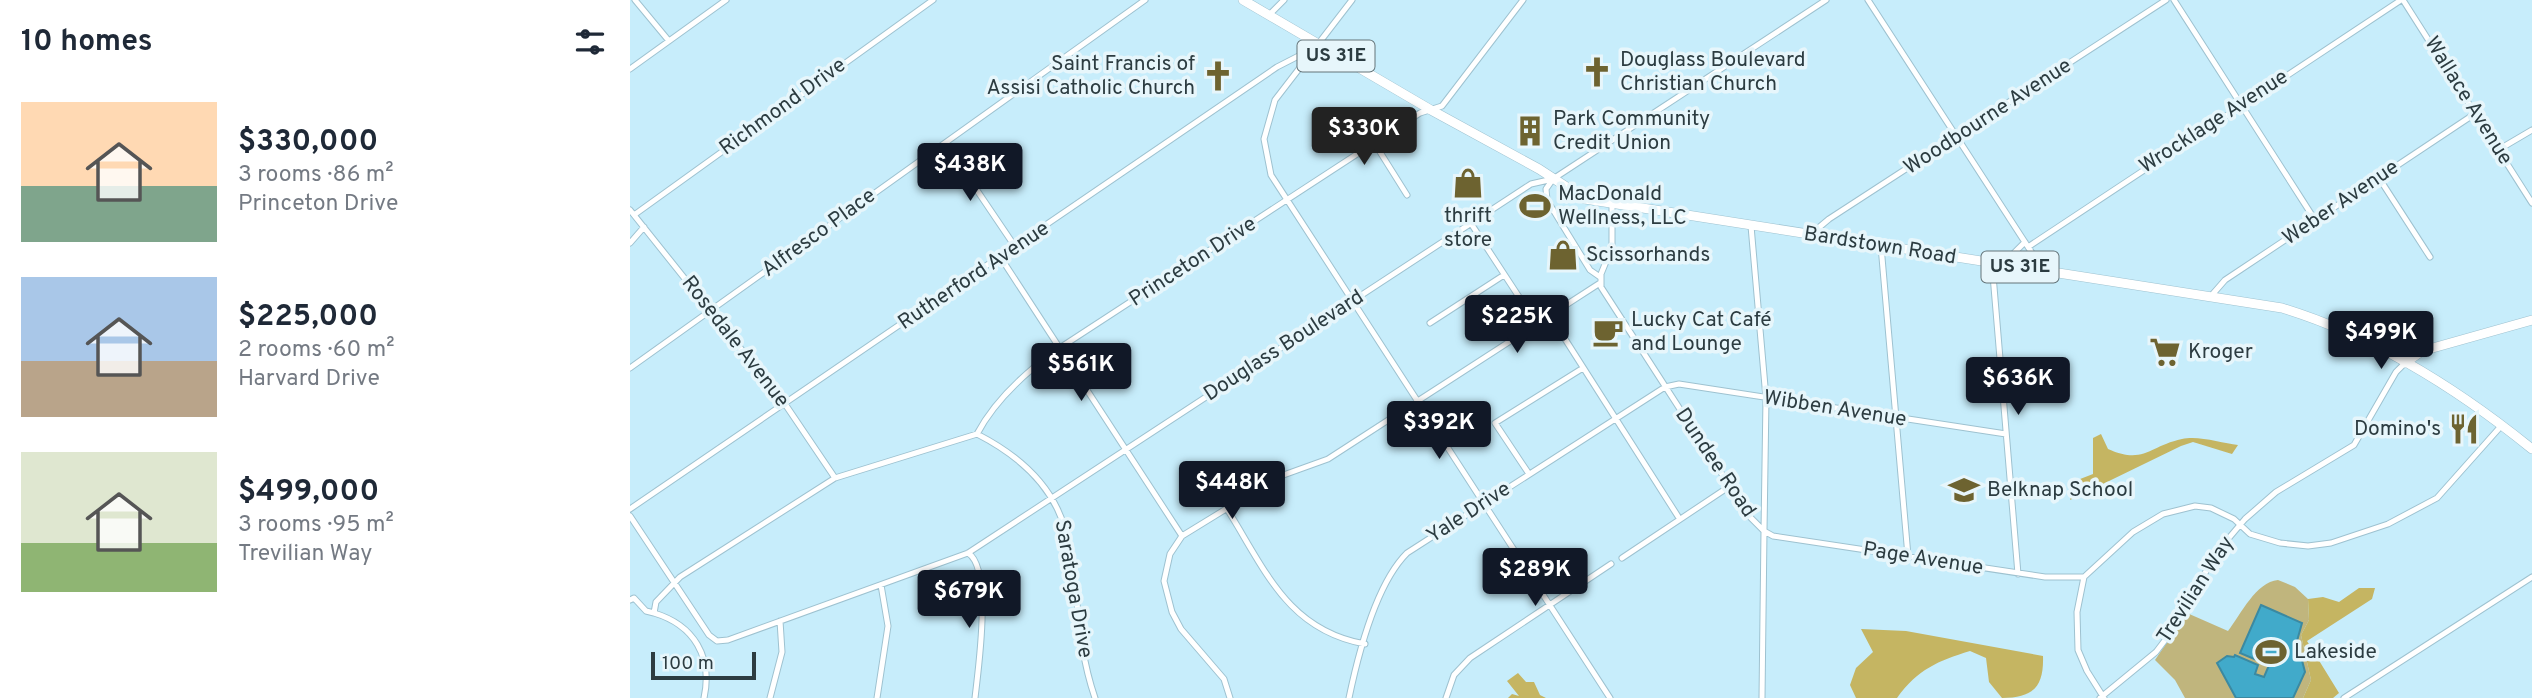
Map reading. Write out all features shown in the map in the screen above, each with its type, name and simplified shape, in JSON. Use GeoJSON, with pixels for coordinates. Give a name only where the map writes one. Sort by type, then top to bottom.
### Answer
{"type":"FeatureCollection","features":[{"type":"Feature","properties":{"kind":"main road","name":"Bardstown Road"},"geometry":{"type":"LineString","coordinates":[[1243,0],[1585,199],[2211,296],[2296,313],[2405,363],[2465,398],[2532,449]]}},
{"type":"Feature","properties":{"kind":"main road"},"geometry":{"type":"LineString","coordinates":[[2405,363],[2422,351],[2532,320]]}},
{"type":"Feature","properties":{"kind":"street"},"geometry":{"type":"LineString","coordinates":[[635,0],[669,41]]}},
{"type":"Feature","properties":{"kind":"street"},"geometry":{"type":"LineString","coordinates":[[630,69],[726,0]]}},
{"type":"Feature","properties":{"kind":"street","name":"Richmond Drive"},"geometry":{"type":"LineString","coordinates":[[632,213],[933,0]]}},
{"type":"Feature","properties":{"kind":"street","name":"Alfresco Place"},"geometry":{"type":"LineString","coordinates":[[630,368],[1145,0]]}},
{"type":"Feature","properties":{"kind":"street"},"geometry":{"type":"LineString","coordinates":[[1268,16],[1284,0]]}},
{"type":"Feature","properties":{"kind":"street"},"geometry":{"type":"LineString","coordinates":[[1352,0],[1278,94],[1266,125],[1268,167],[1286,202],[1610,698]]}},
{"type":"Feature","properties":{"kind":"street","name":"Princeton Drive"},"geometry":{"type":"LineString","coordinates":[[977,433],[985,420],[1029,370],[1060,347],[1420,114],[1442,106],[1523,0]]}},
{"type":"Feature","properties":{"kind":"street","name":"Douglass Boulevard"},"geometry":{"type":"LineString","coordinates":[[675,583],[709,635],[717,641],[968,553],[1531,184],[1553,179],[1826,0]]}},
{"type":"Feature","properties":{"kind":"street"},"geometry":{"type":"LineString","coordinates":[[1868,0],[2043,271]]}},
{"type":"Feature","properties":{"kind":"street","name":"Woodbourne Avenue"},"geometry":{"type":"LineString","coordinates":[[1810,235],[1829,219],[2166,0]]}},
{"type":"Feature","properties":{"kind":"street"},"geometry":{"type":"LineString","coordinates":[[2175,0],[2315,220]]}},
{"type":"Feature","properties":{"kind":"street","name":"Wrocklage Avenue"},"geometry":{"type":"LineString","coordinates":[[2003,264],[2026,244],[2402,0]]}},
{"type":"Feature","properties":{"kind":"street","name":"Wallace Avenue"},"geometry":{"type":"LineString","coordinates":[[2402,0],[2532,203]]}},
{"type":"Feature","properties":{"kind":"street","name":"Rutherford Avenue"},"geometry":{"type":"LineString","coordinates":[[630,509],[1016,248],[1277,67],[1318,46]]}},
{"type":"Feature","properties":{"kind":"street","name":"Weber Avenue"},"geometry":{"type":"LineString","coordinates":[[2211,296],[2225,280],[2476,114]]}},
{"type":"Feature","properties":{"kind":"street"},"geometry":{"type":"LineString","coordinates":[[2498,150],[2532,130]]}},
{"type":"Feature","properties":{"kind":"street"},"geometry":{"type":"LineString","coordinates":[[945,143],[1016,248]]}},
{"type":"Feature","properties":{"kind":"street"},"geometry":{"type":"LineString","coordinates":[[1375,144],[1407,195]]}},
{"type":"Feature","properties":{"kind":"street"},"geometry":{"type":"LineString","coordinates":[[2379,178],[2430,257]]}},
{"type":"Feature","properties":{"kind":"street","name":"Dundee Road"},"geometry":{"type":"LineString","coordinates":[[1553,179],[1546,189],[1547,201],[1730,486],[1764,531],[1762,698]]}},
{"type":"Feature","properties":{"kind":"street"},"geometry":{"type":"LineString","coordinates":[[1230,698],[1224,679],[1181,629],[1169,603],[1165,569],[1170,554],[1182,536],[1278,477],[1328,459],[1538,326],[1601,282],[1612,247],[1612,204]]}},
{"type":"Feature","properties":{"kind":"street","name":"Rosedale Avenue"},"geometry":{"type":"LineString","coordinates":[[632,213],[785,404],[835,478]]}},
{"type":"Feature","properties":{"kind":"street"},"geometry":{"type":"LineString","coordinates":[[1472,225],[1538,326]]}},
{"type":"Feature","properties":{"kind":"street"},"geometry":{"type":"LineString","coordinates":[[1751,226],[1766,398],[1764,531]]}},
{"type":"Feature","properties":{"kind":"street"},"geometry":{"type":"LineString","coordinates":[[630,243],[644,227]]}},
{"type":"Feature","properties":{"kind":"street"},"geometry":{"type":"LineString","coordinates":[[1881,245],[1908,556]]}},
{"type":"Feature","properties":{"kind":"street"},"geometry":{"type":"LineString","coordinates":[[1001,258],[1182,536]]}},
{"type":"Feature","properties":{"kind":"street"},"geometry":{"type":"LineString","coordinates":[[1992,263],[2018,574]]}},
{"type":"Feature","properties":{"kind":"street"},"geometry":{"type":"LineString","coordinates":[[1430,323],[1504,275]]}},
{"type":"Feature","properties":{"kind":"street"},"geometry":{"type":"LineString","coordinates":[[1551,317],[1679,518]]}},
{"type":"Feature","properties":{"kind":"street","name":"Trevilian Way"},"geometry":{"type":"LineString","coordinates":[[2102,697],[2156,652],[2172,631],[2217,552],[2239,525],[2276,492],[2354,445],[2396,372],[2405,363]]}},
{"type":"Feature","properties":{"kind":"street"},"geometry":{"type":"LineString","coordinates":[[1529,474],[1496,422],[1583,368]]}},
{"type":"Feature","properties":{"kind":"street","name":"Wibben Avenue"},"geometry":{"type":"LineString","coordinates":[[1665,387],[1679,384],[2006,434]]}},
{"type":"Feature","properties":{"kind":"street","name":"Yale Drive"},"geometry":{"type":"LineString","coordinates":[[1349,698],[1364,643],[1383,591],[1401,559],[1665,387]]}},
{"type":"Feature","properties":{"kind":"street"},"geometry":{"type":"LineString","coordinates":[[2102,697],[2082,661],[2075,626],[2084,577],[2133,532],[2173,510],[2204,506],[2234,519],[2250,534],[2308,547],[2331,543],[2388,524],[2437,498],[2502,425]]}},
{"type":"Feature","properties":{"kind":"street"},"geometry":{"type":"LineString","coordinates":[[654,613],[656,602],[675,583],[835,478],[977,433]]}},
{"type":"Feature","properties":{"kind":"street","name":"Saratoga Drive"},"geometry":{"type":"LineString","coordinates":[[977,433],[1020,460],[1053,498],[1069,546],[1085,661],[1094,698]]}},
{"type":"Feature","properties":{"kind":"street"},"geometry":{"type":"LineString","coordinates":[[1622,558],[1730,486]]}},
{"type":"Feature","properties":{"kind":"street"},"geometry":{"type":"LineString","coordinates":[[1227,509],[1299,615],[1324,632],[1364,643]]}},
{"type":"Feature","properties":{"kind":"street"},"geometry":{"type":"LineString","coordinates":[[630,516],[675,583]]}},
{"type":"Feature","properties":{"kind":"street","name":"Page Avenue"},"geometry":{"type":"LineString","coordinates":[[1764,531],[1773,536],[2018,574],[2084,577]]}},
{"type":"Feature","properties":{"kind":"street"},"geometry":{"type":"LineString","coordinates":[[968,553],[978,565],[982,609],[982,656],[975,698]]}},
{"type":"Feature","properties":{"kind":"street"},"geometry":{"type":"LineString","coordinates":[[1446,698],[1454,676],[1465,663],[1611,564]]}},
{"type":"Feature","properties":{"kind":"street"},"geometry":{"type":"LineString","coordinates":[[2344,698],[2532,577]]}},
{"type":"Feature","properties":{"kind":"street"},"geometry":{"type":"LineString","coordinates":[[877,698],[888,614],[881,584]]}},
{"type":"Feature","properties":{"kind":"street"},"geometry":{"type":"LineString","coordinates":[[630,600],[634,597],[646,611],[679,623],[704,654],[707,680],[704,698]]}},
{"type":"Feature","properties":{"kind":"street"},"geometry":{"type":"LineString","coordinates":[[770,698],[782,652],[780,621]]}},
{"type":"Feature","properties":{"kind":"shaded area"},"geometry":{"type":"Polygon","coordinates":[[[2101,434],[2108,449],[2130,455],[2146,453],[2188,438],[2238,445],[2232,454],[2193,442],[2070,500],[2075,481],[2093,474],[2093,438],[2101,434]]]}},
{"type":"Feature","properties":{"kind":"shaded area"},"geometry":{"type":"Polygon","coordinates":[[[2278,580],[2295,587],[2308,599],[2309,620],[2301,635],[2311,680],[2303,698],[2185,698],[2175,680],[2155,660],[2187,613],[2228,631],[2256,593],[2263,586],[2278,580]]]}},
{"type":"Feature","properties":{"kind":"shaded area"},"geometry":{"type":"Polygon","coordinates":[[[2359,588],[2375,588],[2372,599],[2307,641],[2339,693],[2333,698],[2303,698],[2311,680],[2301,635],[2309,620],[2308,599],[2323,597],[2339,602],[2359,588]]]}},
{"type":"Feature","properties":{"kind":"shaded area"},"geometry":{"type":"Polygon","coordinates":[[[1861,629],[1906,631],[2043,656],[2041,676],[2039,683],[2029,693],[2002,698],[1989,682],[1986,658],[1970,651],[1929,667],[1897,698],[1856,698],[1850,685],[1856,668],[1873,652],[1861,629]]]}},
{"type":"Feature","properties":{"kind":"shaded area"},"geometry":{"type":"Polygon","coordinates":[[[1518,673],[1526,682],[1534,682],[1540,695],[1546,698],[1508,698],[1512,694],[1519,696],[1507,681],[1518,673]]]}},
{"type":"Feature","properties":{"kind":"water","name":"Lakeside"},"geometry":{"type":"Polygon","coordinates":[[[2261,605],[2302,623],[2297,641],[2305,672],[2293,698],[2236,698],[2217,663],[2227,656],[2235,655],[2258,665],[2255,674],[2264,677],[2270,663],[2266,664],[2240,653],[2261,605]]]}},
{"type":"Feature","properties":{"kind":"place","name":"Douglass Boulevard Christian Church"},"geometry":{"type":"Point","coordinates":[1597,72]}},
{"type":"Feature","properties":{"kind":"place","name":"Saint Francis of Assisi Catholic Church"},"geometry":{"type":"Point","coordinates":[1218,76]}},
{"type":"Feature","properties":{"kind":"place","name":"Park Community Credit Union"},"geometry":{"type":"Point","coordinates":[1530,131]}},
{"type":"Feature","properties":{"kind":"place","name":"thrift store"},"geometry":{"type":"Point","coordinates":[1468,183]}},
{"type":"Feature","properties":{"kind":"place","name":"MacDonald Wellness, LLC"},"geometry":{"type":"Point","coordinates":[1535,206]}},
{"type":"Feature","properties":{"kind":"place","name":"Scissorhands"},"geometry":{"type":"Point","coordinates":[1563,255]}},
{"type":"Feature","properties":{"kind":"place","name":"Lucky Cat Café and Lounge"},"geometry":{"type":"Point","coordinates":[1608,332]}},
{"type":"Feature","properties":{"kind":"place","name":"Kroger"},"geometry":{"type":"Point","coordinates":[2165,352]}},
{"type":"Feature","properties":{"kind":"place","name":"Domino's"},"geometry":{"type":"Point","coordinates":[2464,429]}},
{"type":"Feature","properties":{"kind":"place","name":"Belknap School"},"geometry":{"type":"Point","coordinates":[1964,490]}},
{"type":"Feature","properties":{"kind":"place","name":"Lakeside"},"geometry":{"type":"Point","coordinates":[2271,652]}}]}
